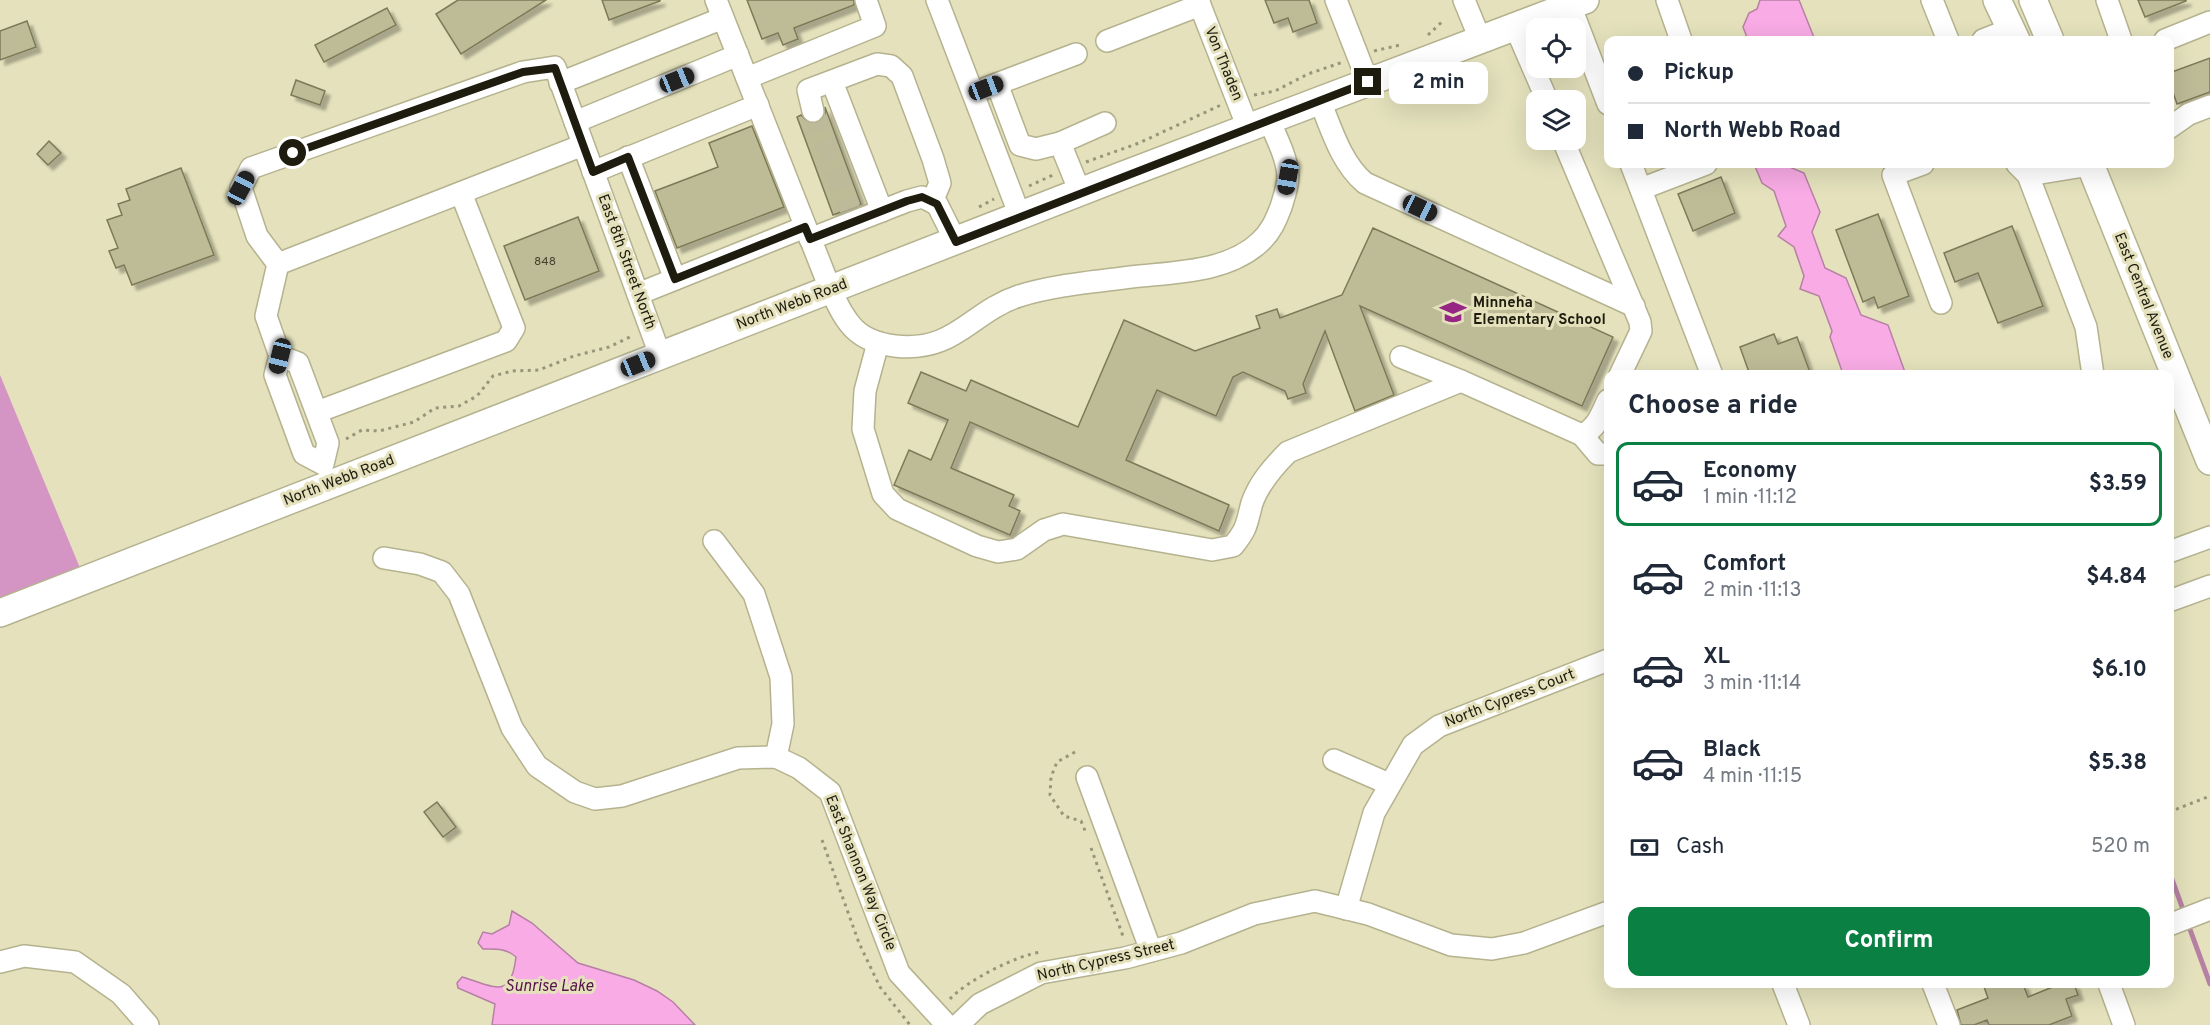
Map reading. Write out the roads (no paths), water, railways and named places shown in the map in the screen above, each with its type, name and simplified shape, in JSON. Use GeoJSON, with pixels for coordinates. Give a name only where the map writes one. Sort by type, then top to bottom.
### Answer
{"type":"FeatureCollection","features":[{"type":"Feature","properties":{"kind":"main road"},"geometry":{"type":"LineString","coordinates":[[1997,0],[2014,35]]}},
{"type":"Feature","properties":{"kind":"main road"},"geometry":{"type":"LineString","coordinates":[[2034,1],[2048,36]]}},
{"type":"Feature","properties":{"kind":"main road","name":"North Webb Road"},"geometry":{"type":"LineString","coordinates":[[0,613],[327,474],[831,291],[1080,192],[1577,2]]}},
{"type":"Feature","properties":{"kind":"main road","name":"East Central Avenue"},"geometry":{"type":"LineString","coordinates":[[2094,168],[2174,370]]}},
{"type":"Feature","properties":{"kind":"main road","name":"East Central Avenue"},"geometry":{"type":"LineString","coordinates":[[2174,370],[2210,461]]}},
{"type":"Feature","properties":{"kind":"street"},"geometry":{"type":"LineString","coordinates":[[747,78],[875,26],[866,0]]}},
{"type":"Feature","properties":{"kind":"street"},"geometry":{"type":"LineString","coordinates":[[937,0],[1020,216]]}},
{"type":"Feature","properties":{"kind":"street"},"geometry":{"type":"LineString","coordinates":[[1336,0],[1368,82]]}},
{"type":"Feature","properties":{"kind":"street"},"geometry":{"type":"LineString","coordinates":[[1464,0],[1480,39]]}},
{"type":"Feature","properties":{"kind":"street"},"geometry":{"type":"LineString","coordinates":[[1667,0],[1680,36]]}},
{"type":"Feature","properties":{"kind":"street"},"geometry":{"type":"LineString","coordinates":[[1932,0],[1946,36]]}},
{"type":"Feature","properties":{"kind":"street"},"geometry":{"type":"LineString","coordinates":[[2107,0],[2119,36]]}},
{"type":"Feature","properties":{"kind":"street"},"geometry":{"type":"LineString","coordinates":[[1577,2],[1604,91]]}},
{"type":"Feature","properties":{"kind":"street"},"geometry":{"type":"LineString","coordinates":[[1107,41],[1199,3]]}},
{"type":"Feature","properties":{"kind":"street","name":"Von Thaden"},"geometry":{"type":"LineString","coordinates":[[878,343],[910,348],[927,345],[944,340],[964,329],[994,306],[1017,297],[1050,288],[1088,282],[1187,272],[1226,262],[1259,243],[1271,230],[1285,197],[1288,177],[1285,161],[1259,124],[1199,3]]}},
{"type":"Feature","properties":{"kind":"street"},"geometry":{"type":"LineString","coordinates":[[327,474],[304,454],[275,375],[280,356],[266,316],[278,264],[257,236],[241,188],[251,168],[523,72],[558,75],[720,9],[831,291],[843,315],[853,327],[864,338],[878,343],[865,391],[863,429],[883,494],[897,510],[977,546],[998,552],[1017,549],[1044,530],[1063,524],[1212,550],[1233,546],[1246,529],[1253,501],[1269,471],[1288,452],[1461,381]]}},
{"type":"Feature","properties":{"kind":"street"},"geometry":{"type":"LineString","coordinates":[[2174,36],[2210,22]]}},
{"type":"Feature","properties":{"kind":"street"},"geometry":{"type":"LineString","coordinates":[[1515,26],[1543,90]]}},
{"type":"Feature","properties":{"kind":"street"},"geometry":{"type":"LineString","coordinates":[[974,93],[1077,54]]}},
{"type":"Feature","properties":{"kind":"street"},"geometry":{"type":"LineString","coordinates":[[574,122],[738,55]]}},
{"type":"Feature","properties":{"kind":"street"},"geometry":{"type":"LineString","coordinates":[[813,111],[808,90],[876,64],[891,66],[902,76],[933,159],[940,183],[932,202]]}},
{"type":"Feature","properties":{"kind":"street","name":"East 8th Street North"},"geometry":{"type":"LineString","coordinates":[[558,75],[660,355]]}},
{"type":"Feature","properties":{"kind":"street"},"geometry":{"type":"LineString","coordinates":[[997,84],[1020,145],[1036,150],[1060,143],[1105,123]]}},
{"type":"Feature","properties":{"kind":"street"},"geometry":{"type":"LineString","coordinates":[[836,92],[882,211]]}},
{"type":"Feature","properties":{"kind":"street"},"geometry":{"type":"LineString","coordinates":[[1320,100],[1348,163],[1365,183],[1634,306]]}},
{"type":"Feature","properties":{"kind":"street"},"geometry":{"type":"LineString","coordinates":[[593,172],[758,105]]}},
{"type":"Feature","properties":{"kind":"street"},"geometry":{"type":"LineString","coordinates":[[2174,124],[2189,114],[2210,106]]}},
{"type":"Feature","properties":{"kind":"street"},"geometry":{"type":"LineString","coordinates":[[1060,143],[1080,192]]}},
{"type":"Feature","properties":{"kind":"street"},"geometry":{"type":"LineString","coordinates":[[278,264],[583,146]]}},
{"type":"Feature","properties":{"kind":"street"},"geometry":{"type":"LineString","coordinates":[[1567,150],[1640,322],[1641,331],[1622,370]]}},
{"type":"Feature","properties":{"kind":"street"},"geometry":{"type":"LineString","coordinates":[[628,157],[675,279]]}},
{"type":"Feature","properties":{"kind":"street"},"geometry":{"type":"LineString","coordinates":[[1633,168],[1710,370]]}},
{"type":"Feature","properties":{"kind":"street"},"geometry":{"type":"LineString","coordinates":[[1641,189],[1696,168]]}},
{"type":"Feature","properties":{"kind":"street"},"geometry":{"type":"LineString","coordinates":[[1912,168],[1893,175],[1941,303]]}},
{"type":"Feature","properties":{"kind":"street"},"geometry":{"type":"LineString","coordinates":[[2023,169],[2086,327],[2092,370]]}},
{"type":"Feature","properties":{"kind":"street"},"geometry":{"type":"LineString","coordinates":[[317,412],[506,341],[514,328],[461,193]]}},
{"type":"Feature","properties":{"kind":"street"},"geometry":{"type":"LineString","coordinates":[[638,294],[853,215],[882,211],[922,197],[937,204],[956,242]]}},
{"type":"Feature","properties":{"kind":"street"},"geometry":{"type":"LineString","coordinates":[[280,356],[298,363],[328,443],[327,474]]}},
{"type":"Feature","properties":{"kind":"street"},"geometry":{"type":"LineString","coordinates":[[1401,357],[1582,435],[1598,454],[1604,454]]}},
{"type":"Feature","properties":{"kind":"street"},"geometry":{"type":"LineString","coordinates":[[1582,435],[1597,424],[1604,409]]}},
{"type":"Feature","properties":{"kind":"street"},"geometry":{"type":"LineString","coordinates":[[2174,550],[2210,537]]}},
{"type":"Feature","properties":{"kind":"street"},"geometry":{"type":"LineString","coordinates":[[384,558],[420,564],[442,572],[459,594],[512,728],[537,766],[575,792],[595,799],[622,796],[738,759],[776,757],[783,724],[781,677],[754,594],[714,541]]}},
{"type":"Feature","properties":{"kind":"street"},"geometry":{"type":"LineString","coordinates":[[2174,599],[2210,586]]}},
{"type":"Feature","properties":{"kind":"street","name":"North Cypress Court"},"geometry":{"type":"LineString","coordinates":[[1347,909],[1374,813],[1413,745],[1439,726],[1604,662]]}},
{"type":"Feature","properties":{"kind":"street","name":"East Shannon Way Circle"},"geometry":{"type":"LineString","coordinates":[[776,757],[799,768],[830,792],[899,973],[947,1025]]}},
{"type":"Feature","properties":{"kind":"street"},"geometry":{"type":"LineString","coordinates":[[1334,760],[1389,784]]}},
{"type":"Feature","properties":{"kind":"street"},"geometry":{"type":"LineString","coordinates":[[1087,777],[1151,951]]}},
{"type":"Feature","properties":{"kind":"street","name":"North Cypress Street"},"geometry":{"type":"LineString","coordinates":[[958,1025],[980,1004],[1041,973],[1125,958],[1181,943],[1254,914],[1315,901],[1368,914],[1451,945],[1492,949],[1524,943],[1604,913]]}},
{"type":"Feature","properties":{"kind":"street"},"geometry":{"type":"LineString","coordinates":[[2174,923],[2208,910]]}},
{"type":"Feature","properties":{"kind":"street"},"geometry":{"type":"LineString","coordinates":[[0,962],[24,956],[75,962],[122,994],[148,1025]]}},
{"type":"Feature","properties":{"kind":"street"},"geometry":{"type":"LineString","coordinates":[[1784,988],[1798,1025]]}},
{"type":"Feature","properties":{"kind":"street"},"geometry":{"type":"LineString","coordinates":[[1935,988],[1949,1025]]}},
{"type":"Feature","properties":{"kind":"street"},"geometry":{"type":"LineString","coordinates":[[2110,988],[2124,1025]]}},
{"type":"Feature","properties":{"kind":"water"},"geometry":{"type":"Polygon","coordinates":[[[1760,0],[1799,0],[1813,36],[1746,36],[1743,27],[1749,13],[1757,9],[1760,0]]]}},
{"type":"Feature","properties":{"kind":"water"},"geometry":{"type":"Polygon","coordinates":[[[1756,168],[1792,168],[1804,173],[1820,212],[1812,232],[1825,268],[1846,278],[1861,315],[1888,325],[1904,370],[1842,370],[1830,337],[1832,331],[1819,296],[1800,289],[1804,276],[1794,247],[1778,236],[1786,226],[1774,191],[1762,183],[1756,168]]]}},
{"type":"Feature","properties":{"kind":"water","name":"Sunrise Lake"},"geometry":{"type":"Polygon","coordinates":[[[512,911],[532,923],[578,963],[634,980],[657,991],[673,1002],[695,1025],[492,1025],[495,1004],[458,988],[457,983],[462,977],[499,987],[510,980],[516,957],[497,949],[483,949],[478,943],[483,932],[492,934],[509,925],[512,911]]]}},
{"type":"Feature","properties":{"kind":"waterway"},"geometry":{"type":"LineString","coordinates":[[2174,885],[2185,915]]}},
{"type":"Feature","properties":{"kind":"waterway"},"geometry":{"type":"LineString","coordinates":[[2188,924],[2210,984]]}},
{"type":"Feature","properties":{"kind":"tunnel"},"geometry":{"type":"LineString","coordinates":[[813,111],[850,209]]}},
{"type":"Feature","properties":{"kind":"place","name":"Minneha Elementary School"},"geometry":{"type":"Point","coordinates":[1453,312]}}]}
